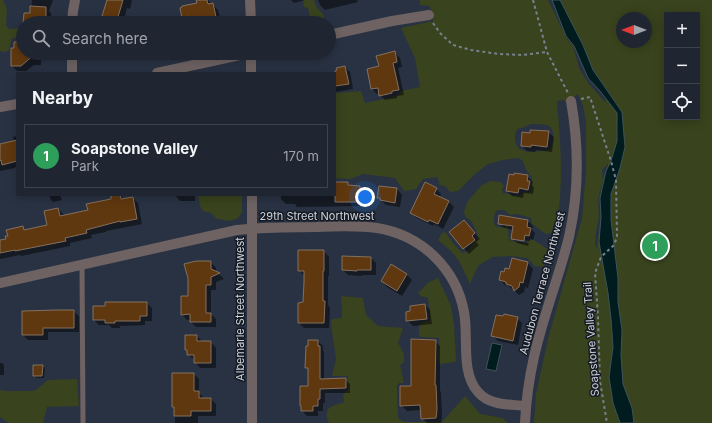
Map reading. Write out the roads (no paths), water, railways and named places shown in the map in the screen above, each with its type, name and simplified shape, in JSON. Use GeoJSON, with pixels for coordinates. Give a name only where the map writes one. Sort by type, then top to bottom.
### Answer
{"type":"FeatureCollection","features":[{"type":"Feature","properties":{"kind":"street"},"geometry":{"type":"LineString","coordinates":[[73,16],[75,0]]}},
{"type":"Feature","properties":{"kind":"street"},"geometry":{"type":"LineString","coordinates":[[250,0],[251,16]]}},
{"type":"Feature","properties":{"kind":"street"},"geometry":{"type":"LineString","coordinates":[[336,33],[392,20],[429,15]]}},
{"type":"Feature","properties":{"kind":"street"},"geometry":{"type":"LineString","coordinates":[[72,60],[72,72]]}},
{"type":"Feature","properties":{"kind":"street"},"geometry":{"type":"LineString","coordinates":[[163,72],[218,60]]}},
{"type":"Feature","properties":{"kind":"street"},"geometry":{"type":"LineString","coordinates":[[250,60],[251,72]]}},
{"type":"Feature","properties":{"kind":"street","name":"Audubon Terrace Northwest"},"geometry":{"type":"LineString","coordinates":[[525,423],[529,380],[534,357],[567,244],[575,202],[577,150],[575,122],[571,100]]}},
{"type":"Feature","properties":{"kind":"street"},"geometry":{"type":"LineString","coordinates":[[0,107],[16,104]]}},
{"type":"Feature","properties":{"kind":"street","name":"Albemarle Street Northwest"},"geometry":{"type":"LineString","coordinates":[[252,196],[252,423]]}},
{"type":"Feature","properties":{"kind":"street","name":"29th Street Northwest"},"geometry":{"type":"LineString","coordinates":[[0,283],[237,230],[252,228],[332,226],[371,227],[395,232],[418,243],[431,253],[445,267],[457,288],[464,312],[468,373],[478,392],[496,403],[526,406]]}},
{"type":"Feature","properties":{"kind":"lane"},"geometry":{"type":"LineString","coordinates":[[82,265],[83,423]]}},
{"type":"Feature","properties":{"kind":"place","name":"Soapstone Valley"},"geometry":{"type":"Point","coordinates":[655,246]}}]}
